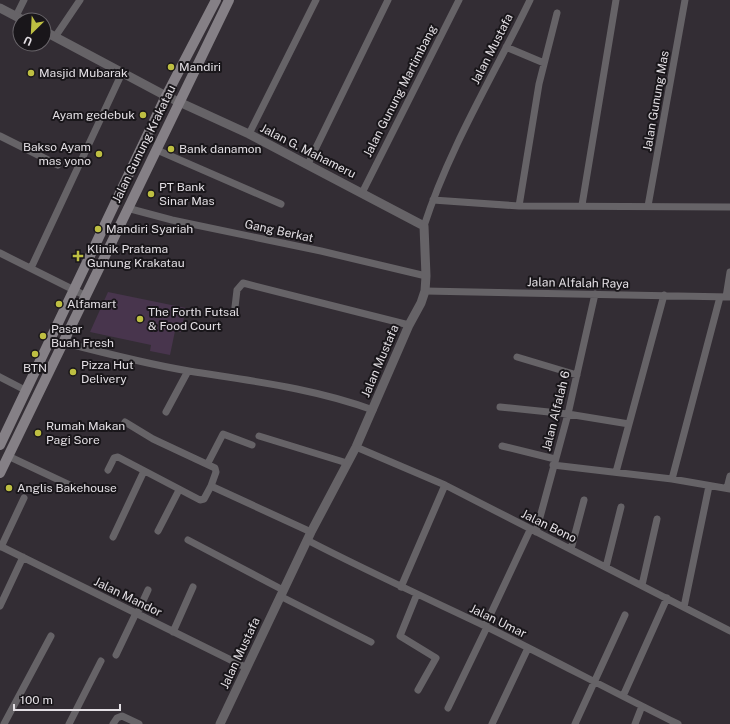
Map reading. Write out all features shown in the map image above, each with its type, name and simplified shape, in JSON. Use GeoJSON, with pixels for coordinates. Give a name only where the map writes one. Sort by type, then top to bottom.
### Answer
{"type":"FeatureCollection","features":[{"type":"Feature","properties":{"kind":"main road","name":"Jalan Gunung Krakatau"},"geometry":{"type":"LineString","coordinates":[[0,445],[166,96],[216,0]]}},
{"type":"Feature","properties":{"kind":"main road","name":"Jalan Gunung Krakatau"},"geometry":{"type":"LineString","coordinates":[[0,473],[62,342],[86,296],[127,208],[157,150],[229,0]]}},
{"type":"Feature","properties":{"kind":"street"},"geometry":{"type":"LineString","coordinates":[[21,12],[24,0]]}},
{"type":"Feature","properties":{"kind":"street"},"geometry":{"type":"LineString","coordinates":[[55,37],[80,0]]}},
{"type":"Feature","properties":{"kind":"street"},"geometry":{"type":"LineString","coordinates":[[249,134],[316,0]]}},
{"type":"Feature","properties":{"kind":"street"},"geometry":{"type":"LineString","coordinates":[[308,164],[388,0]]}},
{"type":"Feature","properties":{"kind":"street","name":"Jalan Gunung Martimbang"},"geometry":{"type":"LineString","coordinates":[[362,193],[459,0]]}},
{"type":"Feature","properties":{"kind":"street","name":"Jalan Mustafa"},"geometry":{"type":"LineString","coordinates":[[220,724],[307,540],[356,447],[425,291],[426,276],[424,226],[433,200],[468,121],[530,0]]}},
{"type":"Feature","properties":{"kind":"street"},"geometry":{"type":"LineString","coordinates":[[582,205],[616,0]]}},
{"type":"Feature","properties":{"kind":"street","name":"Jalan Gunung Mas"},"geometry":{"type":"LineString","coordinates":[[648,206],[685,0]]}},
{"type":"Feature","properties":{"kind":"street"},"geometry":{"type":"LineString","coordinates":[[0,8],[12,14]]}},
{"type":"Feature","properties":{"kind":"street"},"geometry":{"type":"LineString","coordinates":[[519,206],[544,63],[557,13]]}},
{"type":"Feature","properties":{"kind":"street","name":"Jalan G. Mahameru"},"geometry":{"type":"LineString","coordinates":[[52,35],[166,96],[249,134],[308,164],[424,226]]}},
{"type":"Feature","properties":{"kind":"street"},"geometry":{"type":"LineString","coordinates":[[506,47],[544,63]]}},
{"type":"Feature","properties":{"kind":"street"},"geometry":{"type":"LineString","coordinates":[[32,268],[122,73]]}},
{"type":"Feature","properties":{"kind":"street"},"geometry":{"type":"LineString","coordinates":[[0,136],[58,165]]}},
{"type":"Feature","properties":{"kind":"street"},"geometry":{"type":"LineString","coordinates":[[157,150],[281,204]]}},
{"type":"Feature","properties":{"kind":"street"},"geometry":{"type":"LineString","coordinates":[[433,200],[519,206],[582,205],[730,207]]}},
{"type":"Feature","properties":{"kind":"street","name":"Gang Berkat"},"geometry":{"type":"LineString","coordinates":[[127,208],[172,220],[321,251],[426,276]]}},
{"type":"Feature","properties":{"kind":"street"},"geometry":{"type":"LineString","coordinates":[[0,253],[86,296]]}},
{"type":"Feature","properties":{"kind":"street"},"geometry":{"type":"LineString","coordinates":[[672,479],[725,297],[730,272]]}},
{"type":"Feature","properties":{"kind":"street"},"geometry":{"type":"LineString","coordinates":[[235,307],[237,290],[244,283],[409,325]]}},
{"type":"Feature","properties":{"kind":"street","name":"Jalan Alfalah Raya"},"geometry":{"type":"LineString","coordinates":[[425,291],[725,297]]}},
{"type":"Feature","properties":{"kind":"street","name":"Jalan Alfalah 6"},"geometry":{"type":"LineString","coordinates":[[448,708],[533,531],[568,414],[595,294]]}},
{"type":"Feature","properties":{"kind":"street"},"geometry":{"type":"LineString","coordinates":[[616,472],[664,295]]}},
{"type":"Feature","properties":{"kind":"street"},"geometry":{"type":"LineString","coordinates":[[62,342],[145,363],[303,389],[344,400],[373,410]]}},
{"type":"Feature","properties":{"kind":"street"},"geometry":{"type":"LineString","coordinates":[[517,357],[577,375]]}},
{"type":"Feature","properties":{"kind":"street"},"geometry":{"type":"LineString","coordinates":[[166,412],[188,371]]}},
{"type":"Feature","properties":{"kind":"street"},"geometry":{"type":"LineString","coordinates":[[0,377],[25,390]]}},
{"type":"Feature","properties":{"kind":"street"},"geometry":{"type":"LineString","coordinates":[[500,407],[568,414],[629,424]]}},
{"type":"Feature","properties":{"kind":"street"},"geometry":{"type":"LineString","coordinates":[[108,470],[112,460],[116,457],[197,500],[202,500],[211,486],[217,470],[208,463],[153,439],[126,422]]}},
{"type":"Feature","properties":{"kind":"street"},"geometry":{"type":"LineString","coordinates":[[208,463],[222,434],[252,445]]}},
{"type":"Feature","properties":{"kind":"street"},"geometry":{"type":"LineString","coordinates":[[259,436],[347,463]]}},
{"type":"Feature","properties":{"kind":"street"},"geometry":{"type":"LineString","coordinates":[[502,446],[554,462],[672,479],[709,486],[728,488],[730,476]]}},
{"type":"Feature","properties":{"kind":"street","name":"Jalan Bono"},"geometry":{"type":"LineString","coordinates":[[356,447],[445,485],[730,631]]}},
{"type":"Feature","properties":{"kind":"street"},"geometry":{"type":"LineString","coordinates":[[8,456],[76,488]]}},
{"type":"Feature","properties":{"kind":"street"},"geometry":{"type":"LineString","coordinates":[[113,537],[144,471]]}},
{"type":"Feature","properties":{"kind":"street"},"geometry":{"type":"LineString","coordinates":[[401,587],[445,485]]}},
{"type":"Feature","properties":{"kind":"street"},"geometry":{"type":"LineString","coordinates":[[211,486],[311,532]]}},
{"type":"Feature","properties":{"kind":"street"},"geometry":{"type":"LineString","coordinates":[[684,607],[709,486]]}},
{"type":"Feature","properties":{"kind":"street"},"geometry":{"type":"LineString","coordinates":[[158,531],[179,490]]}},
{"type":"Feature","properties":{"kind":"street"},"geometry":{"type":"LineString","coordinates":[[0,546],[24,498]]}},
{"type":"Feature","properties":{"kind":"street"},"geometry":{"type":"LineString","coordinates":[[571,549],[584,500]]}},
{"type":"Feature","properties":{"kind":"street"},"geometry":{"type":"LineString","coordinates":[[606,567],[621,507]]}},
{"type":"Feature","properties":{"kind":"street"},"geometry":{"type":"LineString","coordinates":[[642,585],[657,519]]}},
{"type":"Feature","properties":{"kind":"street"},"geometry":{"type":"LineString","coordinates":[[188,540],[371,642]]}},
{"type":"Feature","properties":{"kind":"street","name":"Jalan Umar"},"geometry":{"type":"LineString","coordinates":[[307,540],[595,681],[678,724]]}},
{"type":"Feature","properties":{"kind":"street","name":"Jalan Mandor"},"geometry":{"type":"LineString","coordinates":[[0,546],[246,668]]}},
{"type":"Feature","properties":{"kind":"street"},"geometry":{"type":"LineString","coordinates":[[0,606],[23,557]]}},
{"type":"Feature","properties":{"kind":"street"},"geometry":{"type":"LineString","coordinates":[[173,632],[194,587]]}},
{"type":"Feature","properties":{"kind":"street"},"geometry":{"type":"LineString","coordinates":[[116,655],[148,590]]}},
{"type":"Feature","properties":{"kind":"street"},"geometry":{"type":"LineString","coordinates":[[417,594],[400,636],[436,658],[418,690]]}},
{"type":"Feature","properties":{"kind":"street"},"geometry":{"type":"LineString","coordinates":[[623,696],[667,598]]}},
{"type":"Feature","properties":{"kind":"street"},"geometry":{"type":"LineString","coordinates":[[576,724],[625,615]]}},
{"type":"Feature","properties":{"kind":"street"},"geometry":{"type":"LineString","coordinates":[[4,724],[51,636]]}},
{"type":"Feature","properties":{"kind":"street"},"geometry":{"type":"LineString","coordinates":[[492,724],[528,648]]}},
{"type":"Feature","properties":{"kind":"street"},"geometry":{"type":"LineString","coordinates":[[69,724],[101,661]]}},
{"type":"Feature","properties":{"kind":"street"},"geometry":{"type":"LineString","coordinates":[[634,724],[642,706]]}},
{"type":"Feature","properties":{"kind":"street"},"geometry":{"type":"LineString","coordinates":[[113,724],[117,718],[122,716],[139,724]]}},
{"type":"Feature","properties":{"kind":"shaded area","name":"The Forth Futsal & Food Court"},"geometry":{"type":"Polygon","coordinates":[[[108,292],[186,308],[181,332],[175,331],[170,355],[150,351],[151,345],[90,332],[108,292]]]}},
{"type":"Feature","properties":{"kind":"place","name":"Mandiri"},"geometry":{"type":"Point","coordinates":[171,67]}},
{"type":"Feature","properties":{"kind":"place","name":"Masjid Mubarak"},"geometry":{"type":"Point","coordinates":[31,73]}},
{"type":"Feature","properties":{"kind":"place","name":"Ayam gedebuk"},"geometry":{"type":"Point","coordinates":[143,115]}},
{"type":"Feature","properties":{"kind":"place","name":"Bank danamon"},"geometry":{"type":"Point","coordinates":[171,149]}},
{"type":"Feature","properties":{"kind":"place","name":"Bakso Ayam mas yono"},"geometry":{"type":"Point","coordinates":[99,154]}},
{"type":"Feature","properties":{"kind":"place","name":"PT Bank Sinar Mas"},"geometry":{"type":"Point","coordinates":[151,194]}},
{"type":"Feature","properties":{"kind":"place","name":"Mandiri Syariah"},"geometry":{"type":"Point","coordinates":[98,229]}},
{"type":"Feature","properties":{"kind":"place","name":"Klinik Pratama Gunung Krakatau"},"geometry":{"type":"Point","coordinates":[78,256]}},
{"type":"Feature","properties":{"kind":"place","name":"Alfamart"},"geometry":{"type":"Point","coordinates":[59,304]}},
{"type":"Feature","properties":{"kind":"place","name":"The Forth Futsal & Food Court"},"geometry":{"type":"Point","coordinates":[140,319]}},
{"type":"Feature","properties":{"kind":"place","name":"Pasar Buah Fresh"},"geometry":{"type":"Point","coordinates":[43,336]}},
{"type":"Feature","properties":{"kind":"place","name":"BTN"},"geometry":{"type":"Point","coordinates":[35,354]}},
{"type":"Feature","properties":{"kind":"place","name":"Pizza Hut Delivery"},"geometry":{"type":"Point","coordinates":[73,372]}},
{"type":"Feature","properties":{"kind":"place","name":"Rumah Makan Pagi Sore"},"geometry":{"type":"Point","coordinates":[38,433]}},
{"type":"Feature","properties":{"kind":"place","name":"Anglis Bakehouse"},"geometry":{"type":"Point","coordinates":[9,488]}}]}
